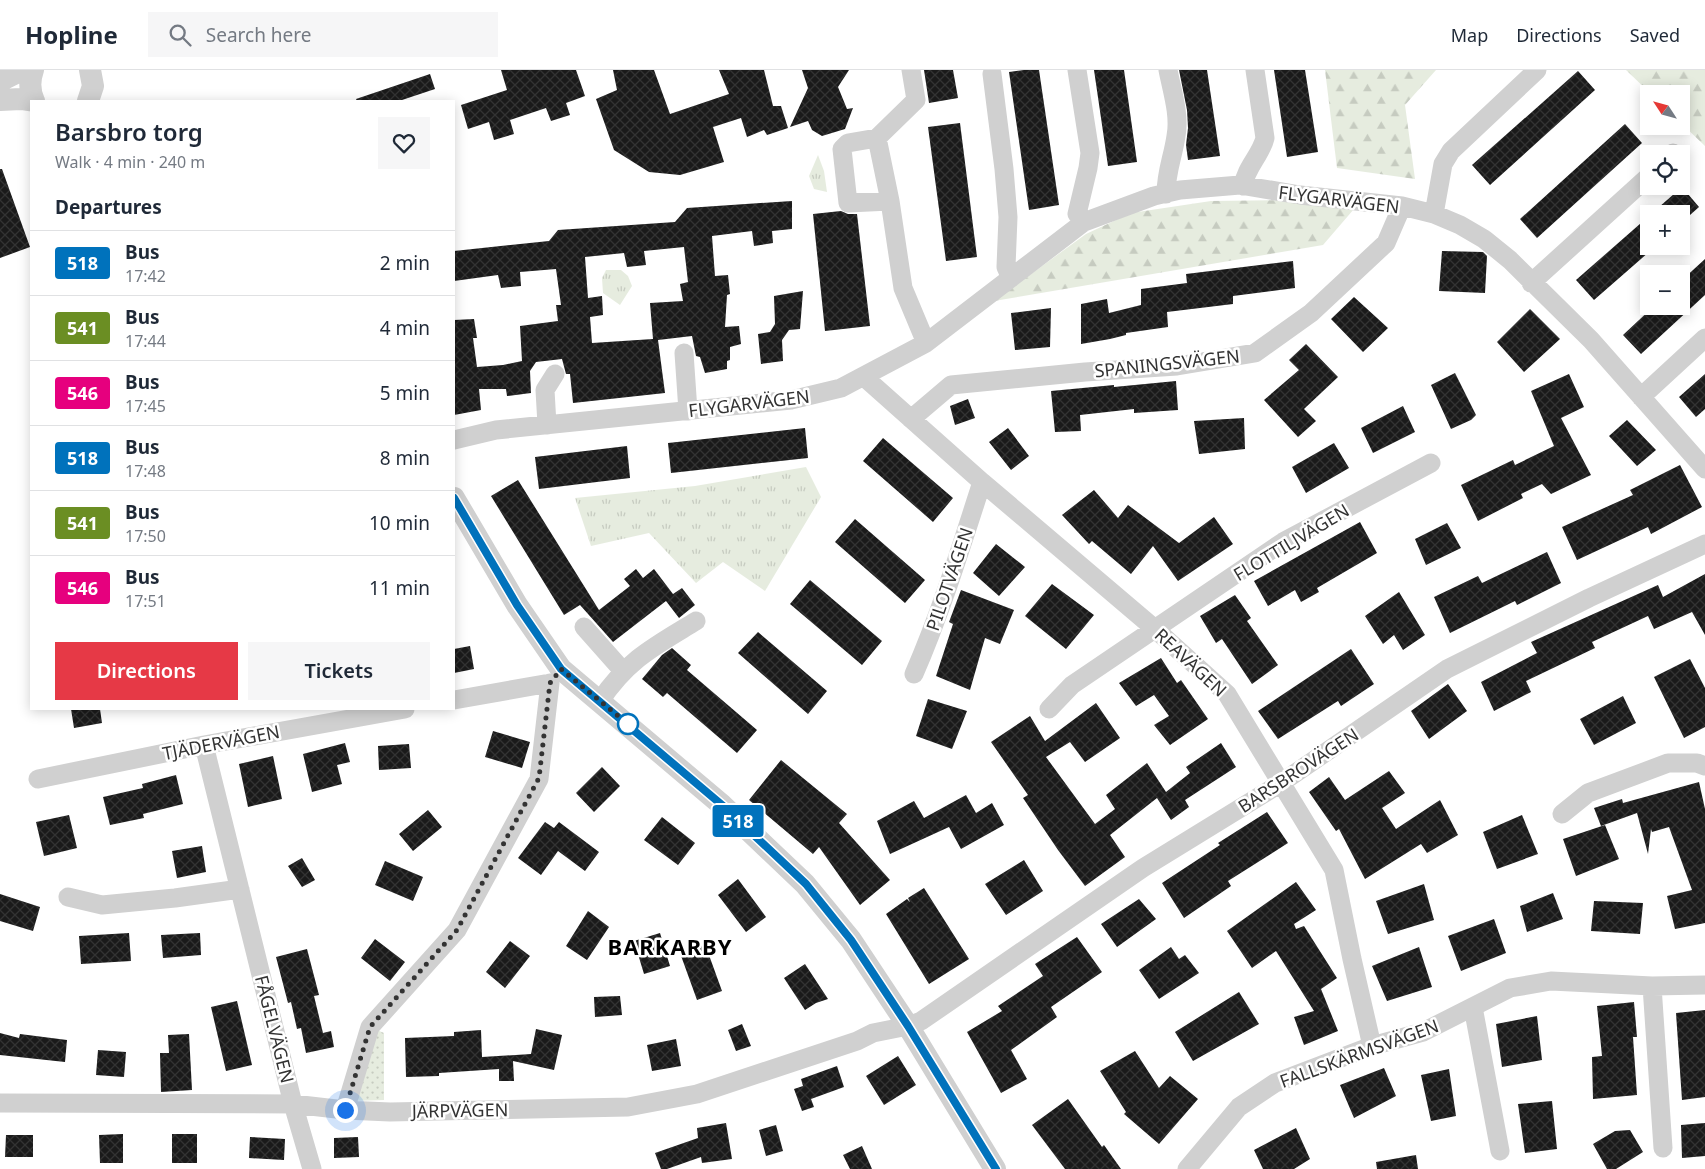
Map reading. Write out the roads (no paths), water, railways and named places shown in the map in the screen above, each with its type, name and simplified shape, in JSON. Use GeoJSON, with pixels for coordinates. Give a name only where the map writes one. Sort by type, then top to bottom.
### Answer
{"type":"FeatureCollection","features":[{"type":"Feature","properties":{"kind":"street"},"geometry":{"type":"LineString","coordinates":[[0,81],[22,70]]}},
{"type":"Feature","properties":{"kind":"street"},"geometry":{"type":"LineString","coordinates":[[33,70],[30,93],[34,100]]}},
{"type":"Feature","properties":{"kind":"street"},"geometry":{"type":"LineString","coordinates":[[890,201],[848,202],[842,149],[848,143],[877,138],[916,100],[911,70]]}},
{"type":"Feature","properties":{"kind":"street"},"geometry":{"type":"LineString","coordinates":[[1077,70],[1090,153],[1077,214],[1084,222]]}},
{"type":"Feature","properties":{"kind":"street"},"geometry":{"type":"LineString","coordinates":[[1166,194],[1166,177],[1177,135],[1177,119],[1168,70]]}},
{"type":"Feature","properties":{"kind":"street"},"geometry":{"type":"LineString","coordinates":[[1243,186],[1245,175],[1264,144],[1265,138],[1255,70]]}},
{"type":"Feature","properties":{"kind":"street"},"geometry":{"type":"LineString","coordinates":[[1434,214],[1443,164],[1451,150],[1538,70]]}},
{"type":"Feature","properties":{"kind":"street"},"geometry":{"type":"LineString","coordinates":[[992,74],[1008,217],[1006,267],[1011,278]]}},
{"type":"Feature","properties":{"kind":"street"},"geometry":{"type":"LineString","coordinates":[[0,100],[30,100]]}},
{"type":"Feature","properties":{"kind":"street"},"geometry":{"type":"LineString","coordinates":[[877,138],[890,201],[904,288],[926,343]]}},
{"type":"Feature","properties":{"kind":"street"},"geometry":{"type":"LineString","coordinates":[[1531,283],[1640,184]]}},
{"type":"Feature","properties":{"kind":"street","name":"FLYGARVÄGEN"},"geometry":{"type":"LineString","coordinates":[[455,440],[496,430],[791,400],[842,388],[926,343],[1084,222],[1154,196],[1180,190],[1243,186],[1300,195],[1402,206],[1434,214],[1460,225],[1484,239],[1510,260],[1531,283],[1591,340],[1705,469]]}},
{"type":"Feature","properties":{"kind":"street","name":"SPANINGSVÄGEN"},"geometry":{"type":"LineString","coordinates":[[911,419],[951,385],[1085,372],[1177,366],[1255,353],[1311,313],[1386,243],[1402,206]]}},
{"type":"Feature","properties":{"kind":"street"},"geometry":{"type":"LineString","coordinates":[[1641,397],[1705,338]]}},
{"type":"Feature","properties":{"kind":"street"},"geometry":{"type":"LineString","coordinates":[[684,354],[688,411]]}},
{"type":"Feature","properties":{"kind":"street"},"geometry":{"type":"LineString","coordinates":[[547,425],[545,390],[555,374]]}},
{"type":"Feature","properties":{"kind":"street","name":"REAVÄGEN"},"geometry":{"type":"LineString","coordinates":[[864,377],[982,482],[1155,629],[1227,694],[1334,870],[1372,1046]]}},
{"type":"Feature","properties":{"kind":"street","name":"FLOTTILJVÄGEN"},"geometry":{"type":"LineString","coordinates":[[1050,709],[1072,685],[1283,542],[1432,463]]}},
{"type":"Feature","properties":{"kind":"street","name":"PILOTVÄGEN"},"geometry":{"type":"LineString","coordinates":[[914,674],[924,652],[951,576],[982,482]]}},
{"type":"Feature","properties":{"kind":"street"},"geometry":{"type":"LineString","coordinates":[[455,500],[556,676],[600,701],[722,805],[806,884],[851,940],[908,1026],[996,1169]]}},
{"type":"Feature","properties":{"kind":"street","name":"BARSBROVÄGEN"},"geometry":{"type":"LineString","coordinates":[[908,1026],[921,1021],[1143,868],[1281,783],[1447,669],[1589,598],[1705,544]]}},
{"type":"Feature","properties":{"kind":"street"},"geometry":{"type":"LineString","coordinates":[[600,701],[623,671],[640,656],[696,621]]}},
{"type":"Feature","properties":{"kind":"street"},"geometry":{"type":"LineString","coordinates":[[584,627],[623,671]]}},
{"type":"Feature","properties":{"kind":"street"},"geometry":{"type":"LineString","coordinates":[[455,700],[556,676]]}},
{"type":"Feature","properties":{"kind":"street"},"geometry":{"type":"LineString","coordinates":[[345,1110],[370,1027],[457,930],[539,778],[556,676]]}},
{"type":"Feature","properties":{"kind":"street","name":"TJÄDERVÄGEN"},"geometry":{"type":"LineString","coordinates":[[38,779],[204,745],[399,710]]}},
{"type":"Feature","properties":{"kind":"street","name":"FÅGELVÄGEN"},"geometry":{"type":"LineString","coordinates":[[204,745],[293,1104],[312,1169]]}},
{"type":"Feature","properties":{"kind":"street"},"geometry":{"type":"LineString","coordinates":[[1562,814],[1588,793],[1668,763],[1698,762],[1705,766]]}},
{"type":"Feature","properties":{"kind":"street"},"geometry":{"type":"LineString","coordinates":[[68,897],[102,905],[240,889]]}},
{"type":"Feature","properties":{"kind":"street","name":"FALLSKÄRMSVÄGEN"},"geometry":{"type":"LineString","coordinates":[[1187,1169],[1239,1107],[1276,1083],[1372,1046],[1423,1032],[1510,988],[1551,980],[1652,986],[1705,985]]}},
{"type":"Feature","properties":{"kind":"street"},"geometry":{"type":"LineString","coordinates":[[1652,986],[1662,1148]]}},
{"type":"Feature","properties":{"kind":"street"},"geometry":{"type":"LineString","coordinates":[[1474,1007],[1500,1151]]}},
{"type":"Feature","properties":{"kind":"street","name":"JÄRPVÄGEN"},"geometry":{"type":"LineString","coordinates":[[0,1103],[293,1104],[345,1110],[390,1112],[628,1107],[697,1094],[857,1041],[873,1033],[908,1026]]}},
{"type":"Feature","properties":{"kind":"district","name":"BARKARBY"},"geometry":{"type":"Point","coordinates":[670,946]}}]}
